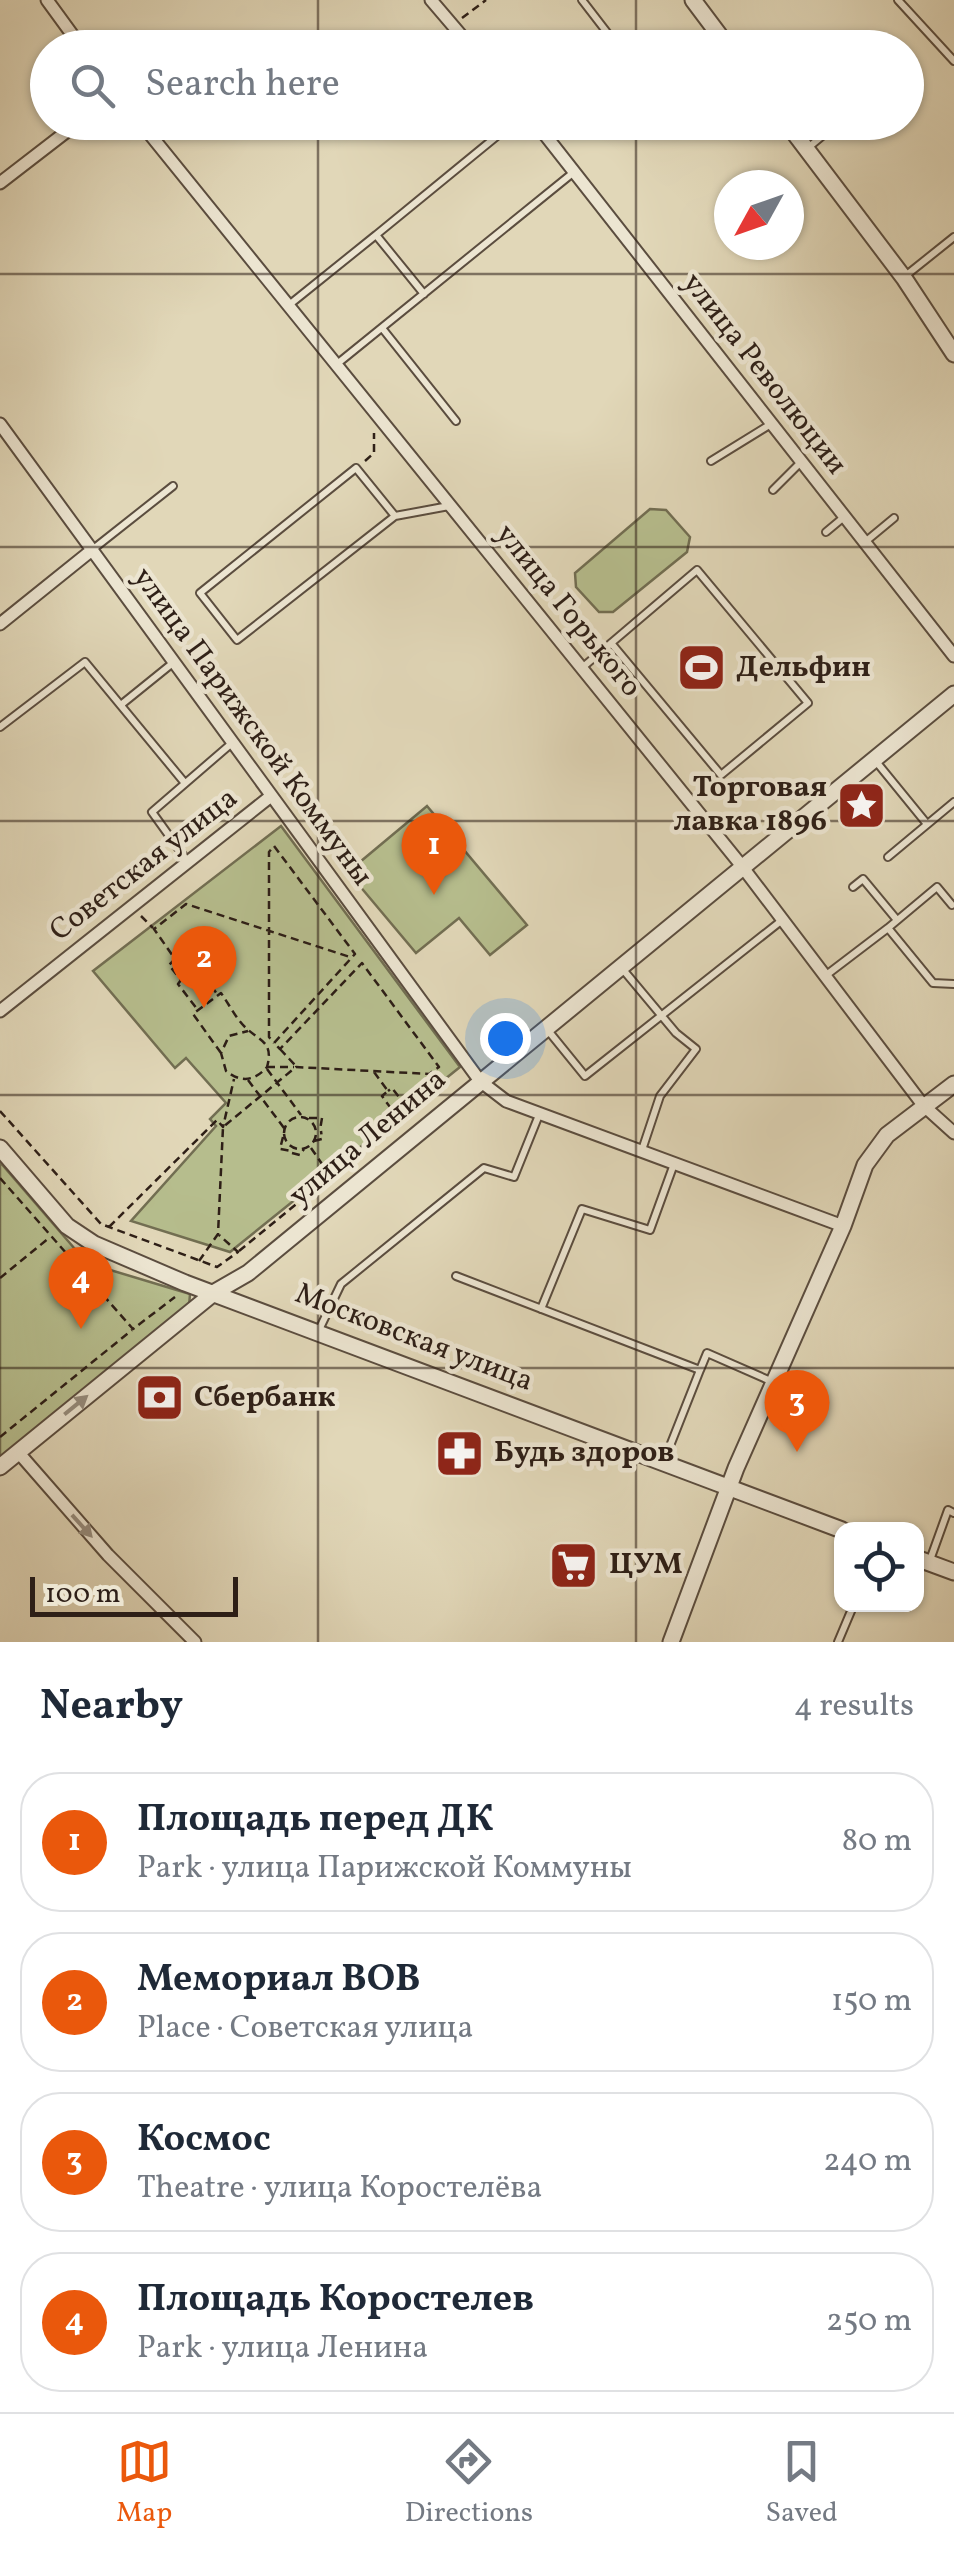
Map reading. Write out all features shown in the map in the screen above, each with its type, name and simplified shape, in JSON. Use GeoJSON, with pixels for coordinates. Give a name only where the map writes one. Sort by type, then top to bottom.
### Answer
{"type":"FeatureCollection","features":[{"type":"Feature","properties":{"kind":"street"},"geometry":{"type":"LineString","coordinates":[[47,0],[69,30]]}},
{"type":"Feature","properties":{"kind":"street"},"geometry":{"type":"LineString","coordinates":[[432,0],[457,30]]}},
{"type":"Feature","properties":{"kind":"street"},"geometry":{"type":"LineString","coordinates":[[693,0],[716,30]]}},
{"type":"Feature","properties":{"kind":"street"},"geometry":{"type":"LineString","coordinates":[[0,182],[55,140]]}},
{"type":"Feature","properties":{"kind":"street","name":"улица Горького"},"geometry":{"type":"LineString","coordinates":[[154,140],[741,864],[923,1105],[954,1133]]}},
{"type":"Feature","properties":{"kind":"street","name":"улица Революции"},"geometry":{"type":"LineString","coordinates":[[550,140],[954,656]]}},
{"type":"Feature","properties":{"kind":"street"},"geometry":{"type":"LineString","coordinates":[[799,140],[949,336],[954,354]]}},
{"type":"Feature","properties":{"kind":"street","name":"улица Парижской Коммуны"},"geometry":{"type":"LineString","coordinates":[[0,424],[480,1081],[506,1101],[844,1226]]}},
{"type":"Feature","properties":{"kind":"street"},"geometry":{"type":"LineString","coordinates":[[0,624],[92,550]]}},
{"type":"Feature","properties":{"kind":"street","name":"улица Ленина"},"geometry":{"type":"LineString","coordinates":[[0,1467],[215,1292],[248,1273],[741,864],[954,694]]}},
{"type":"Feature","properties":{"kind":"street","name":"Советская улица"},"geometry":{"type":"LineString","coordinates":[[0,1011],[271,796]]}},
{"type":"Feature","properties":{"kind":"street"},"geometry":{"type":"LineString","coordinates":[[671,1642],[728,1488],[844,1226],[865,1165],[887,1135],[954,1084]]}},
{"type":"Feature","properties":{"kind":"street","name":"Московская улица"},"geometry":{"type":"LineString","coordinates":[[0,1148],[67,1226],[94,1244],[834,1527]]}},
{"type":"Feature","properties":{"kind":"street"},"geometry":{"type":"LineString","coordinates":[[18,1452],[108,1555],[195,1642]]}},
{"type":"Feature","properties":{"kind":"street"},"geometry":{"type":"LineString","coordinates":[[924,1560],[954,1572]]}},
{"type":"Feature","properties":{"kind":"lane"},"geometry":{"type":"LineString","coordinates":[[582,0],[605,30]]}},
{"type":"Feature","properties":{"kind":"lane"},"geometry":{"type":"LineString","coordinates":[[898,0],[954,61]]}},
{"type":"Feature","properties":{"kind":"lane"},"geometry":{"type":"LineString","coordinates":[[288,306],[492,140]]}},
{"type":"Feature","properties":{"kind":"lane"},"geometry":{"type":"LineString","coordinates":[[806,149],[817,140]]}},
{"type":"Feature","properties":{"kind":"lane"},"geometry":{"type":"LineString","coordinates":[[336,365],[574,172]]}},
{"type":"Feature","properties":{"kind":"lane"},"geometry":{"type":"LineString","coordinates":[[376,235],[424,294]]}},
{"type":"Feature","properties":{"kind":"lane"},"geometry":{"type":"LineString","coordinates":[[904,278],[954,238]]}},
{"type":"Feature","properties":{"kind":"lane"},"geometry":{"type":"LineString","coordinates":[[382,328],[456,421]]}},
{"type":"Feature","properties":{"kind":"lane"},"geometry":{"type":"LineString","coordinates":[[711,461],[771,424]]}},
{"type":"Feature","properties":{"kind":"lane"},"geometry":{"type":"LineString","coordinates":[[772,490],[801,462]]}},
{"type":"Feature","properties":{"kind":"lane"},"geometry":{"type":"LineString","coordinates":[[394,516],[356,468],[200,593],[238,640],[394,516],[450,506]]}},
{"type":"Feature","properties":{"kind":"lane"},"geometry":{"type":"LineString","coordinates":[[92,550],[173,486]]}},
{"type":"Feature","properties":{"kind":"lane"},"geometry":{"type":"LineString","coordinates":[[826,532],[844,517]]}},
{"type":"Feature","properties":{"kind":"lane"},"geometry":{"type":"LineString","coordinates":[[864,542],[894,518]]}},
{"type":"Feature","properties":{"kind":"lane"},"geometry":{"type":"LineString","coordinates":[[582,668],[611,643],[697,570],[808,703],[721,774],[611,643]]}},
{"type":"Feature","properties":{"kind":"lane"},"geometry":{"type":"LineString","coordinates":[[122,704],[174,662]]}},
{"type":"Feature","properties":{"kind":"lane"},"geometry":{"type":"LineString","coordinates":[[0,727],[78,663],[90,666],[184,782]]}},
{"type":"Feature","properties":{"kind":"lane"},"geometry":{"type":"LineString","coordinates":[[188,862],[154,821],[152,812],[232,743]]}},
{"type":"Feature","properties":{"kind":"lane"},"geometry":{"type":"LineString","coordinates":[[873,758],[928,824]]}},
{"type":"Feature","properties":{"kind":"lane"},"geometry":{"type":"LineString","coordinates":[[888,856],[954,802]]}},
{"type":"Feature","properties":{"kind":"lane"},"geometry":{"type":"LineString","coordinates":[[853,887],[863,879],[897,920]]}},
{"type":"Feature","properties":{"kind":"lane"},"geometry":{"type":"LineString","coordinates":[[825,976],[938,888],[952,904]]}},
{"type":"Feature","properties":{"kind":"lane"},"geometry":{"type":"LineString","coordinates":[[546,1027],[585,1076],[782,920]]}},
{"type":"Feature","properties":{"kind":"lane"},"geometry":{"type":"LineString","coordinates":[[888,928],[933,982],[954,984]]}},
{"type":"Feature","properties":{"kind":"lane"},"geometry":{"type":"LineString","coordinates":[[620,965],[661,1016],[696,1049],[660,1096],[642,1150]]}},
{"type":"Feature","properties":{"kind":"lane"},"geometry":{"type":"LineString","coordinates":[[318,1332],[341,1284],[484,1168],[514,1177],[540,1114]]}},
{"type":"Feature","properties":{"kind":"lane"},"geometry":{"type":"LineString","coordinates":[[541,1309],[582,1210],[650,1230],[674,1162]]}},
{"type":"Feature","properties":{"kind":"lane"},"geometry":{"type":"LineString","coordinates":[[456,1276],[700,1370]]}},
{"type":"Feature","properties":{"kind":"lane"},"geometry":{"type":"LineString","coordinates":[[664,1462],[707,1353],[774,1383]]}},
{"type":"Feature","properties":{"kind":"lane"},"geometry":{"type":"LineString","coordinates":[[924,1558],[948,1510],[954,1512]]}},
{"type":"Feature","properties":{"kind":"lane"},"geometry":{"type":"LineString","coordinates":[[838,1642],[851,1612]]}},
{"type":"Feature","properties":{"kind":"path"},"geometry":{"type":"LineString","coordinates":[[453,25],[486,0]]}},
{"type":"Feature","properties":{"kind":"path"},"geometry":{"type":"LineString","coordinates":[[356,468],[374,453],[374,411]]}},
{"type":"Feature","properties":{"kind":"path"},"geometry":{"type":"LineString","coordinates":[[274,1042],[355,954],[274,846],[269,852],[267,1067],[302,1117]]}},
{"type":"Feature","properties":{"kind":"path"},"geometry":{"type":"LineString","coordinates":[[154,929],[186,904],[352,958]]}},
{"type":"Feature","properties":{"kind":"path"},"geometry":{"type":"LineString","coordinates":[[131,907],[154,929],[175,959]]}},
{"type":"Feature","properties":{"kind":"path"},"geometry":{"type":"LineString","coordinates":[[180,980],[169,964],[182,954],[218,996]]}},
{"type":"Feature","properties":{"kind":"path"},"geometry":{"type":"LineString","coordinates":[[248,1080],[267,1067],[430,1074],[439,1067],[362,962],[280,1049]]}},
{"type":"Feature","properties":{"kind":"path"},"geometry":{"type":"LineString","coordinates":[[194,970],[178,984],[198,1010]]}},
{"type":"Feature","properties":{"kind":"path"},"geometry":{"type":"LineString","coordinates":[[285,1130],[248,1080],[234,1077],[222,1063],[221,1053],[193,1014],[221,993],[248,1030],[274,1042],[296,1066]]}},
{"type":"Feature","properties":{"kind":"path"},"geometry":{"type":"LineString","coordinates":[[221,1053],[230,1036],[248,1030]]}},
{"type":"Feature","properties":{"kind":"path"},"geometry":{"type":"LineString","coordinates":[[224,1127],[296,1066]]}},
{"type":"Feature","properties":{"kind":"path"},"geometry":{"type":"LineString","coordinates":[[373,1071],[388,1091]]}},
{"type":"Feature","properties":{"kind":"path"},"geometry":{"type":"LineString","coordinates":[[0,1110],[101,1224],[216,1266],[438,1088],[430,1074]]}},
{"type":"Feature","properties":{"kind":"path"},"geometry":{"type":"LineString","coordinates":[[198,1261],[218,1234],[224,1127],[234,1077]]}},
{"type":"Feature","properties":{"kind":"path"},"geometry":{"type":"LineString","coordinates":[[392,1088],[405,1105],[395,1114],[382,1096],[388,1091],[392,1088]]}},
{"type":"Feature","properties":{"kind":"path"},"geometry":{"type":"LineString","coordinates":[[285,1136],[279,1146],[284,1152],[310,1146],[322,1118],[315,1114],[308,1119]]}},
{"type":"Feature","properties":{"kind":"path"},"geometry":{"type":"LineString","coordinates":[[292,1149],[285,1136],[291,1120],[308,1119],[318,1129]]}},
{"type":"Feature","properties":{"kind":"path"},"geometry":{"type":"LineString","coordinates":[[109,1227],[216,1120],[224,1127]]}},
{"type":"Feature","properties":{"kind":"path"},"geometry":{"type":"LineString","coordinates":[[310,1146],[330,1175]]}},
{"type":"Feature","properties":{"kind":"path"},"geometry":{"type":"LineString","coordinates":[[0,1178],[133,1329]]}},
{"type":"Feature","properties":{"kind":"path"},"geometry":{"type":"LineString","coordinates":[[218,1234],[238,1252]]}},
{"type":"Feature","properties":{"kind":"path"},"geometry":{"type":"LineString","coordinates":[[0,1278],[50,1237]]}},
{"type":"Feature","properties":{"kind":"path"},"geometry":{"type":"LineString","coordinates":[[0,1436],[175,1297]]}},
{"type":"Feature","properties":{"kind":"green space"},"geometry":{"type":"Polygon","coordinates":[[[650,509],[666,510],[690,537],[687,552],[613,612],[599,612],[576,587],[575,573],[650,509]]]}},
{"type":"Feature","properties":{"kind":"green space"},"geometry":{"type":"Polygon","coordinates":[[[427,806],[527,925],[490,955],[459,918],[416,953],[348,872],[427,806]]]}},
{"type":"Feature","properties":{"kind":"green space"},"geometry":{"type":"Polygon","coordinates":[[[281,826],[460,1067],[230,1252],[131,1221],[216,1126],[210,1119],[226,1103],[186,1058],[175,1068],[93,971],[281,826]]]}},
{"type":"Feature","properties":{"kind":"green space"},"geometry":{"type":"Polygon","coordinates":[[[0,1162],[87,1263],[190,1294],[189,1306],[0,1460],[0,1162]]]}},
{"type":"Feature","properties":{"kind":"place","name":"Дельфин"},"geometry":{"type":"Point","coordinates":[701,668]}},
{"type":"Feature","properties":{"kind":"place","name":"Торговая лавка 1896"},"geometry":{"type":"Point","coordinates":[862,805]}},
{"type":"Feature","properties":{"kind":"place","name":"Площадь перед ДК"},"geometry":{"type":"Point","coordinates":[434,895]}},
{"type":"Feature","properties":{"kind":"place","name":"Мемориал ВОВ"},"geometry":{"type":"Point","coordinates":[204,1008]}},
{"type":"Feature","properties":{"kind":"place","name":"Площадь Коростелев"},"geometry":{"type":"Point","coordinates":[81,1329]}},
{"type":"Feature","properties":{"kind":"place","name":"Сбербанк"},"geometry":{"type":"Point","coordinates":[159,1398]}},
{"type":"Feature","properties":{"kind":"place","name":"Космос"},"geometry":{"type":"Point","coordinates":[797,1452]}},
{"type":"Feature","properties":{"kind":"place","name":"Будь здоров"},"geometry":{"type":"Point","coordinates":[459,1453]}},
{"type":"Feature","properties":{"kind":"place","name":"ЦУМ"},"geometry":{"type":"Point","coordinates":[574,1565]}}]}
